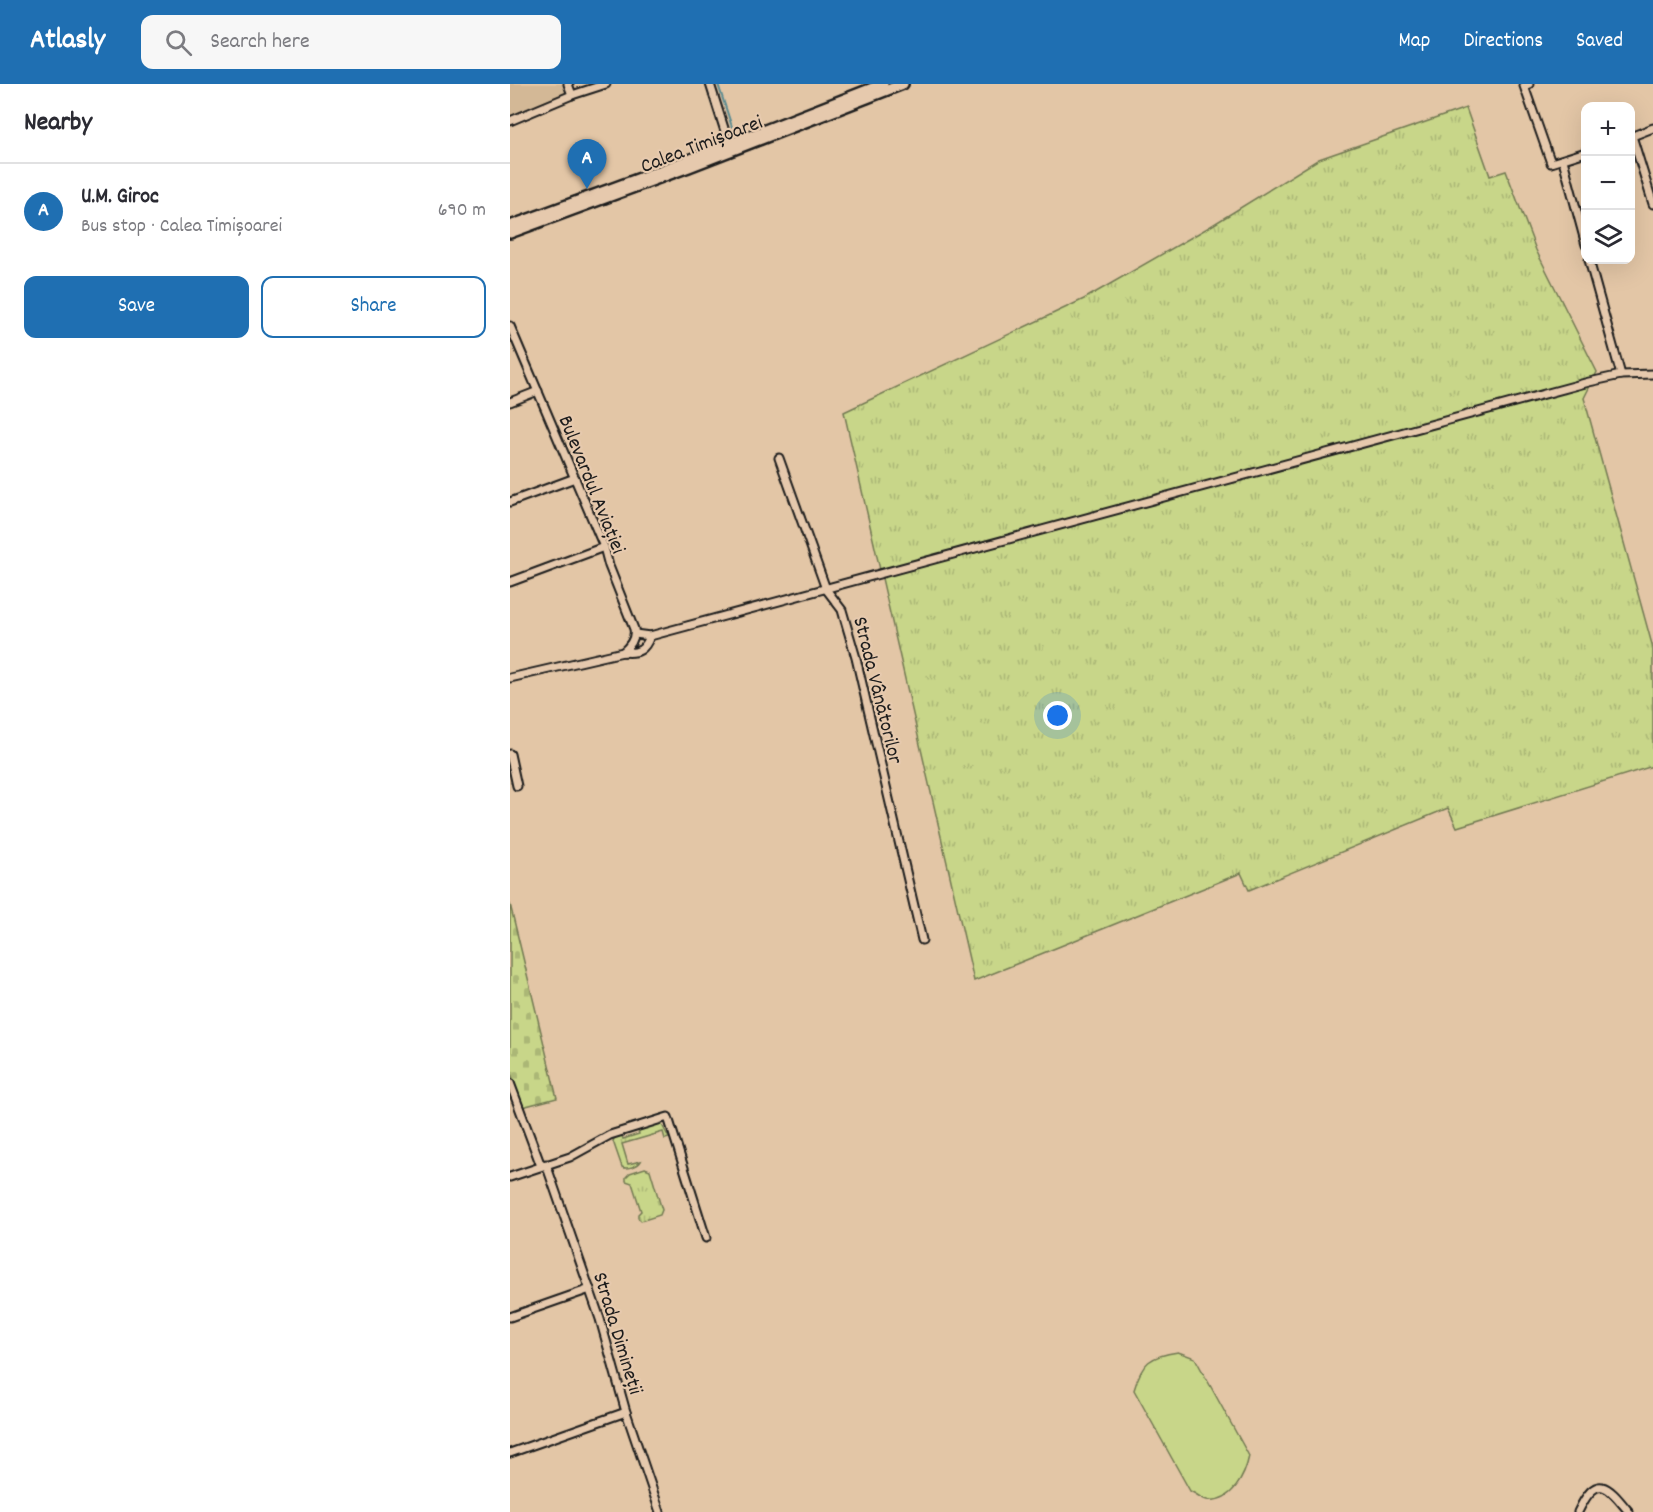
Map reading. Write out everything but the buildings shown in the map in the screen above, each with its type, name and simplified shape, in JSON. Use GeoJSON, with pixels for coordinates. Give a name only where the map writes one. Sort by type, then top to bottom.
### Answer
{"type":"FeatureCollection","features":[{"type":"Feature","properties":{"kind":"main road","name":"Calea Timișoarei"},"geometry":{"type":"LineString","coordinates":[[510,226],[883,84]]}},
{"type":"Feature","properties":{"kind":"main road","name":"Calea Timișoarei"},"geometry":{"type":"LineString","coordinates":[[510,233],[903,84]]}},
{"type":"Feature","properties":{"kind":"street"},"geometry":{"type":"LineString","coordinates":[[568,84],[572,95]]}},
{"type":"Feature","properties":{"kind":"street"},"geometry":{"type":"LineString","coordinates":[[510,121],[572,95],[606,84]]}},
{"type":"Feature","properties":{"kind":"street"},"geometry":{"type":"LineString","coordinates":[[710,84],[729,144]]}},
{"type":"Feature","properties":{"kind":"street"},"geometry":{"type":"LineString","coordinates":[[1529,84],[1524,86],[1551,163],[1581,154]]}},
{"type":"Feature","properties":{"kind":"street"},"geometry":{"type":"LineString","coordinates":[[1635,135],[1653,128]]}},
{"type":"Feature","properties":{"kind":"street"},"geometry":{"type":"LineString","coordinates":[[1635,149],[1653,204]]}},
{"type":"Feature","properties":{"kind":"street"},"geometry":{"type":"LineString","coordinates":[[1563,160],[1581,227]]}},
{"type":"Feature","properties":{"kind":"street"},"geometry":{"type":"LineString","coordinates":[[1591,264],[1621,375]]}},
{"type":"Feature","properties":{"kind":"street","name":"Bulevardul Aviației"},"geometry":{"type":"LineString","coordinates":[[510,326],[604,547],[635,634]]}},
{"type":"Feature","properties":{"kind":"street"},"geometry":{"type":"LineString","coordinates":[[623,652],[632,643],[635,634],[650,636],[1621,375],[1653,374]]}},
{"type":"Feature","properties":{"kind":"street"},"geometry":{"type":"LineString","coordinates":[[510,402],[538,391]]}},
{"type":"Feature","properties":{"kind":"street","name":"Strada Vânătorilor"},"geometry":{"type":"LineString","coordinates":[[779,458],[826,589],[842,610],[856,658],[922,940]]}},
{"type":"Feature","properties":{"kind":"street"},"geometry":{"type":"LineString","coordinates":[[510,502],[575,478]]}},
{"type":"Feature","properties":{"kind":"street"},"geometry":{"type":"LineString","coordinates":[[510,582],[604,547]]}},
{"type":"Feature","properties":{"kind":"street"},"geometry":{"type":"LineString","coordinates":[[510,678],[623,652],[633,654],[644,648],[650,636]]}},
{"type":"Feature","properties":{"kind":"street"},"geometry":{"type":"LineString","coordinates":[[510,754],[517,786]]}},
{"type":"Feature","properties":{"kind":"street","name":"Strada Dimineții"},"geometry":{"type":"LineString","coordinates":[[510,1083],[544,1165],[590,1289],[626,1412],[660,1512]]}},
{"type":"Feature","properties":{"kind":"street"},"geometry":{"type":"LineString","coordinates":[[510,1177],[570,1156],[602,1138],[668,1117],[706,1238]]}},
{"type":"Feature","properties":{"kind":"street"},"geometry":{"type":"LineString","coordinates":[[510,1317],[590,1289]]}},
{"type":"Feature","properties":{"kind":"street"},"geometry":{"type":"LineString","coordinates":[[510,1453],[626,1412]]}},
{"type":"Feature","properties":{"kind":"street"},"geometry":{"type":"LineString","coordinates":[[1578,1512],[1588,1495],[1600,1486],[1606,1486],[1611,1490],[1629,1512]]}},
{"type":"Feature","properties":{"kind":"shaded area"},"geometry":{"type":"Polygon","coordinates":[[[510,84],[565,84],[568,92],[510,115],[510,84]]]}},
{"type":"Feature","properties":{"kind":"green space"},"geometry":{"type":"Polygon","coordinates":[[[1466,108],[1490,176],[1506,171],[1536,250],[1597,372],[1584,398],[1653,648],[1653,766],[1457,827],[1448,808],[1249,890],[1241,873],[974,981],[844,412],[1084,299],[1211,226],[1319,159],[1466,108]]]}},
{"type":"Feature","properties":{"kind":"green space"},"geometry":{"type":"Polygon","coordinates":[[[510,904],[557,1098],[522,1107],[510,1070],[510,904]]]}},
{"type":"Feature","properties":{"kind":"green space"},"geometry":{"type":"Polygon","coordinates":[[[661,1123],[669,1138],[665,1139],[663,1132],[622,1144],[628,1164],[641,1161],[632,1167],[622,1167],[613,1141],[616,1135],[621,1133],[623,1139],[639,1134],[638,1130],[661,1123]]]}},
{"type":"Feature","properties":{"kind":"green space"},"geometry":{"type":"Polygon","coordinates":[[[645,1168],[650,1170],[662,1210],[660,1215],[641,1221],[638,1214],[641,1211],[632,1183],[626,1181],[626,1177],[630,1173],[645,1168]]]}},
{"type":"Feature","properties":{"kind":"green space"},"geometry":{"type":"Polygon","coordinates":[[[1178,1352],[1195,1358],[1249,1456],[1241,1480],[1236,1487],[1224,1497],[1216,1500],[1207,1500],[1190,1491],[1134,1390],[1140,1373],[1148,1362],[1160,1356],[1178,1352]]]}},
{"type":"Feature","properties":{"kind":"waterway"},"geometry":{"type":"LineString","coordinates":[[718,84],[732,127]]}},
{"type":"Feature","properties":{"kind":"place","name":"U.M. Giroc"},"geometry":{"type":"Point","coordinates":[587,189]}}]}
